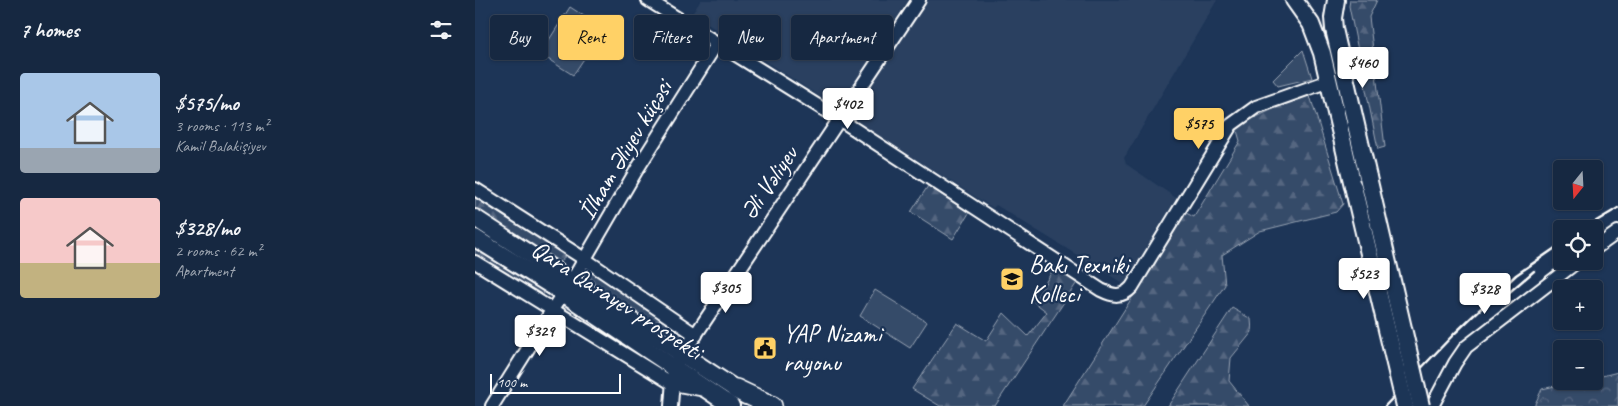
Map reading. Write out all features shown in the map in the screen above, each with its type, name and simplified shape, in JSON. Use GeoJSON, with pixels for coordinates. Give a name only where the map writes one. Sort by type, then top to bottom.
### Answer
{"type":"FeatureCollection","features":[{"type":"Feature","properties":{"kind":"highway"},"geometry":{"type":"LineString","coordinates":[[733,398],[772,406]]}},
{"type":"Feature","properties":{"kind":"main road"},"geometry":{"type":"LineString","coordinates":[[1294,0],[1306,16],[1315,33],[1329,81],[1405,406]]}},
{"type":"Feature","properties":{"kind":"main road"},"geometry":{"type":"LineString","coordinates":[[1335,0],[1334,29],[1421,406]]}},
{"type":"Feature","properties":{"kind":"main road","name":"Qara Qarayev prospekti"},"geometry":{"type":"LineString","coordinates":[[475,218],[568,287],[733,398]]}},
{"type":"Feature","properties":{"kind":"main road","name":"Qara Qarayev prospekti"},"geometry":{"type":"LineString","coordinates":[[475,238],[568,287]]}},
{"type":"Feature","properties":{"kind":"main road","name":"Qara Qarayev prospekti"},"geometry":{"type":"LineString","coordinates":[[678,360],[708,390],[760,406]]}},
{"type":"Feature","properties":{"kind":"street"},"geometry":{"type":"LineString","coordinates":[[648,0],[839,119],[1101,290],[1110,295],[1117,296],[1124,294],[1132,287],[1231,124],[1256,108],[1329,81]]}},
{"type":"Feature","properties":{"kind":"street","name":"Əli Vəliyev"},"geometry":{"type":"LineString","coordinates":[[678,360],[919,0]]}},
{"type":"Feature","properties":{"kind":"street","name":"İlham Əliyev küçəsi"},"geometry":{"type":"LineString","coordinates":[[492,406],[586,260],[636,171],[717,43]]}},
{"type":"Feature","properties":{"kind":"street"},"geometry":{"type":"LineString","coordinates":[[475,189],[586,260],[696,335]]}},
{"type":"Feature","properties":{"kind":"street"},"geometry":{"type":"LineString","coordinates":[[1603,243],[1618,232]]}},
{"type":"Feature","properties":{"kind":"street"},"geometry":{"type":"LineString","coordinates":[[475,262],[673,384],[708,390]]}},
{"type":"Feature","properties":{"kind":"street"},"geometry":{"type":"LineString","coordinates":[[1432,406],[1455,363],[1466,348],[1566,270]]}},
{"type":"Feature","properties":{"kind":"street"},"geometry":{"type":"LineString","coordinates":[[671,406],[678,360]]}},
{"type":"Feature","properties":{"kind":"shaded area"},"geometry":{"type":"Polygon","coordinates":[[[701,0],[908,0],[893,23],[893,15],[791,15],[791,60],[869,60],[838,108],[763,60],[781,60],[781,15],[719,15],[719,31],[709,25],[709,15],[692,14],[701,0]]]}},
{"type":"Feature","properties":{"kind":"shaded area"},"geometry":{"type":"Polygon","coordinates":[[[927,0],[1217,0],[1124,158],[1126,164],[1176,198],[1124,284],[996,205],[993,208],[853,119],[852,113],[887,60],[893,60],[893,51],[927,0]]]}},
{"type":"Feature","properties":{"kind":"green space"},"geometry":{"type":"Polygon","coordinates":[[[1350,0],[1377,0],[1369,17],[1385,147],[1378,149],[1349,6],[1350,0]]]}},
{"type":"Feature","properties":{"kind":"green space"},"geometry":{"type":"Polygon","coordinates":[[[570,7],[582,15],[565,15],[570,7]]]}},
{"type":"Feature","properties":{"kind":"green space"},"geometry":{"type":"Polygon","coordinates":[[[558,26],[558,60],[583,60],[573,75],[548,59],[548,41],[558,26]]]}},
{"type":"Feature","properties":{"kind":"green space"},"geometry":{"type":"Polygon","coordinates":[[[1303,50],[1312,78],[1278,86],[1273,80],[1303,50]]]}},
{"type":"Feature","properties":{"kind":"green space"},"geometry":{"type":"Polygon","coordinates":[[[1302,95],[1308,96],[1311,99],[1343,204],[1336,212],[1260,231],[1222,255],[1225,285],[1143,406],[1063,406],[1186,213],[1194,217],[1240,141],[1236,127],[1302,95]]]}},
{"type":"Feature","properties":{"kind":"green space"},"geometry":{"type":"Polygon","coordinates":[[[928,186],[969,213],[953,239],[911,212],[928,186]]]}},
{"type":"Feature","properties":{"kind":"green space"},"geometry":{"type":"Polygon","coordinates":[[[475,198],[565,256],[560,264],[475,210],[475,198]]]}},
{"type":"Feature","properties":{"kind":"green space"},"geometry":{"type":"Polygon","coordinates":[[[475,244],[547,289],[542,296],[475,255],[475,244]]]}},
{"type":"Feature","properties":{"kind":"green space"},"geometry":{"type":"Polygon","coordinates":[[[1054,268],[1078,281],[995,406],[940,406],[912,389],[957,323],[986,341],[1004,313],[1028,336],[1047,312],[1034,302],[1054,268]]]}},
{"type":"Feature","properties":{"kind":"green space"},"geometry":{"type":"Polygon","coordinates":[[[591,272],[683,332],[678,339],[586,279],[591,272]]]}},
{"type":"Feature","properties":{"kind":"green space"},"geometry":{"type":"Polygon","coordinates":[[[875,290],[927,322],[910,348],[860,316],[875,290]]]}},
{"type":"Feature","properties":{"kind":"green space"},"geometry":{"type":"Polygon","coordinates":[[[568,301],[660,361],[655,367],[567,312],[564,305],[568,301]]]}},
{"type":"Feature","properties":{"kind":"green space"},"geometry":{"type":"Polygon","coordinates":[[[1232,308],[1251,319],[1252,332],[1231,358],[1229,381],[1249,406],[1168,406],[1232,308]]]}},
{"type":"Feature","properties":{"kind":"green space"},"geometry":{"type":"Polygon","coordinates":[[[1618,372],[1618,406],[1535,406],[1542,389],[1553,386],[1553,390],[1603,390],[1603,376],[1618,372]]]}},
{"type":"Feature","properties":{"kind":"railway"},"geometry":{"type":"LineString","coordinates":[[1598,220],[1618,208]]}},
{"type":"Feature","properties":{"kind":"railway"},"geometry":{"type":"LineString","coordinates":[[1385,406],[1454,334],[1516,275],[1553,250]]}},
{"type":"Feature","properties":{"kind":"railway"},"geometry":{"type":"LineString","coordinates":[[1498,302],[1534,271]]}},
{"type":"Feature","properties":{"kind":"place","name":"Bakı Texniki Kolleci"},"geometry":{"type":"Point","coordinates":[1012,279]}},
{"type":"Feature","properties":{"kind":"place","name":"YAP Nizami rayonu"},"geometry":{"type":"Point","coordinates":[765,348]}}]}
